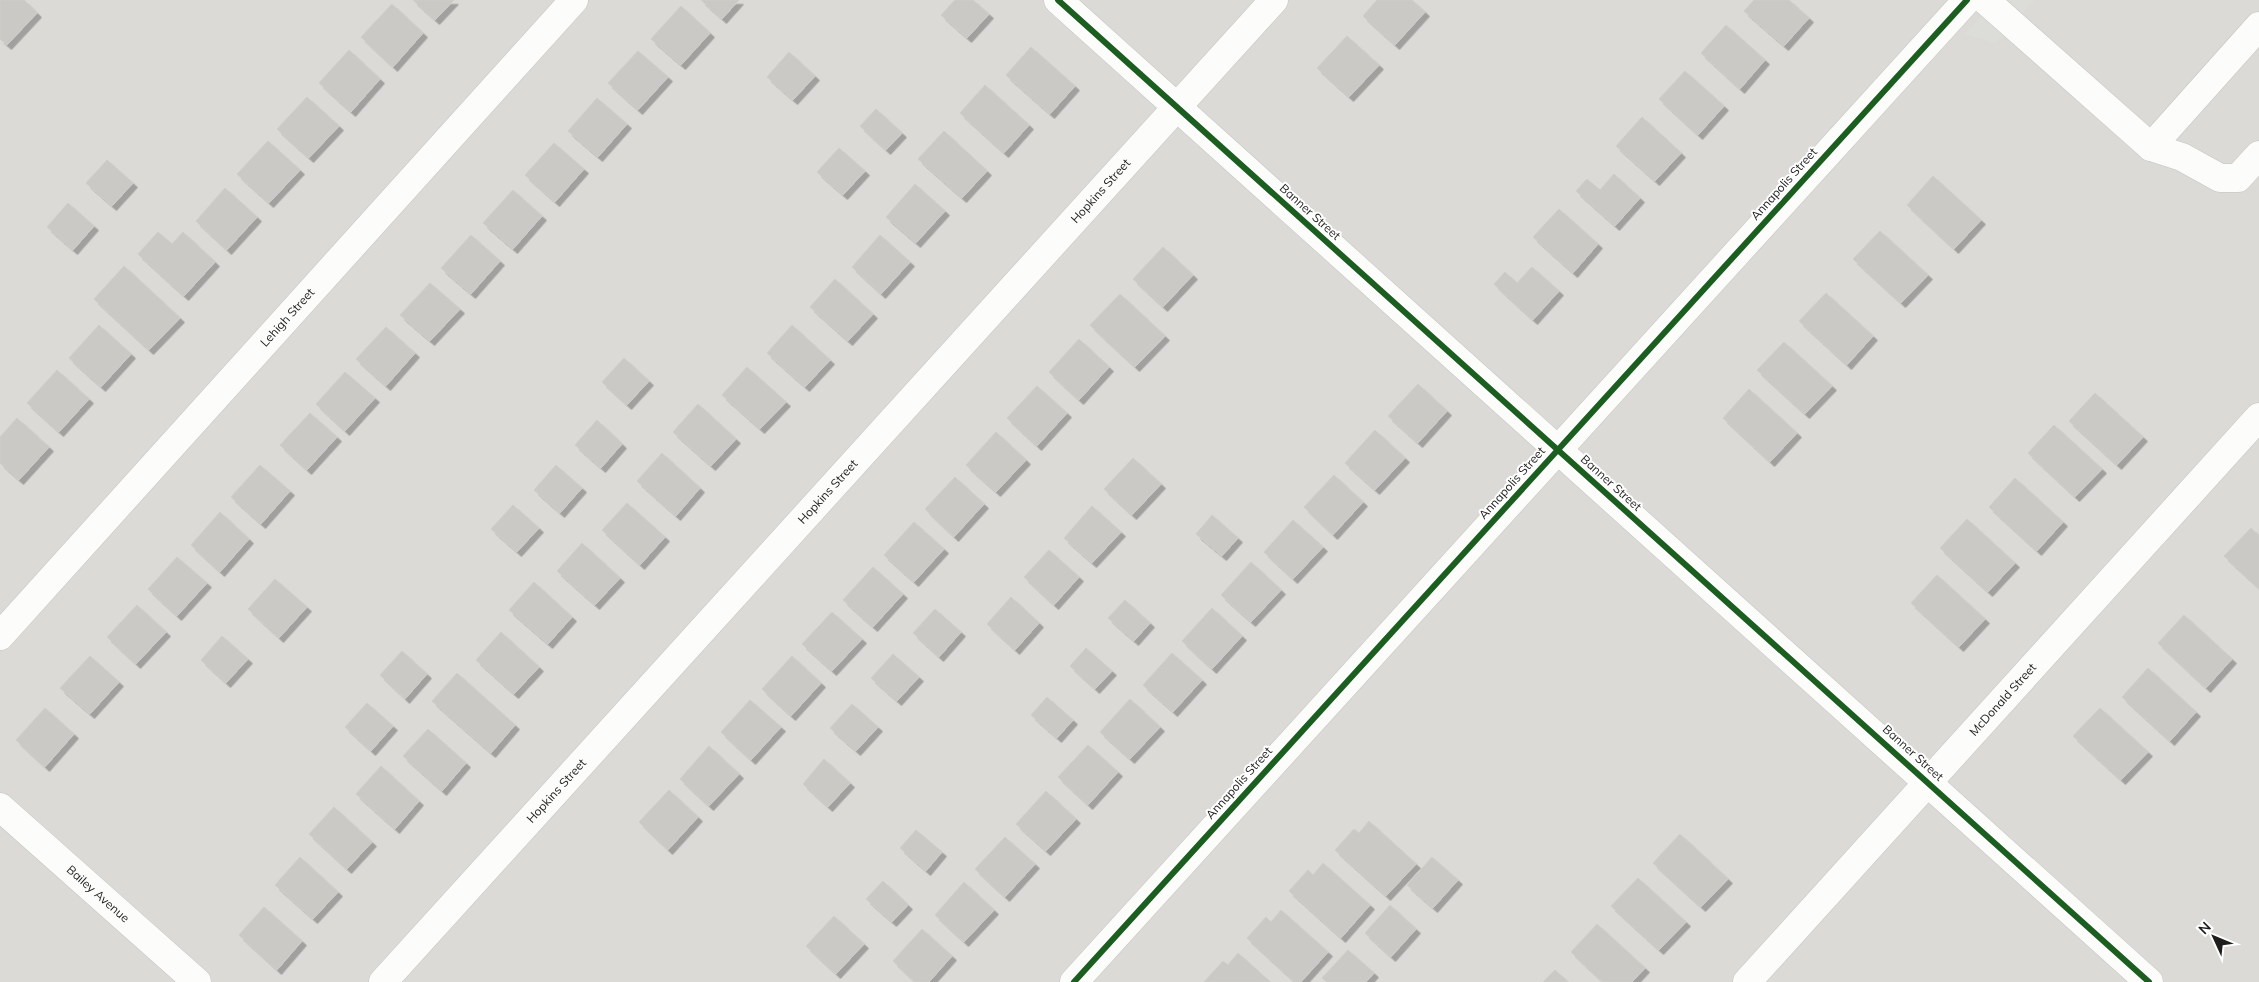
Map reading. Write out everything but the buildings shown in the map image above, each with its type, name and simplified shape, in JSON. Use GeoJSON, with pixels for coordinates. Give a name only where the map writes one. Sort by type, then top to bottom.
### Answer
{"type":"FeatureCollection","features":[{"type":"Feature","properties":{"kind":"street","name":"Lehigh Street"},"geometry":{"type":"LineString","coordinates":[[0,636],[574,0]]}},
{"type":"Feature","properties":{"kind":"street","name":"Banner Street"},"geometry":{"type":"LineString","coordinates":[[1058,0],[2149,982]]}},
{"type":"Feature","properties":{"kind":"street","name":"Hopkins Street"},"geometry":{"type":"LineString","coordinates":[[383,982],[1274,0]]}},
{"type":"Feature","properties":{"kind":"street","name":"Annapolis Street"},"geometry":{"type":"LineString","coordinates":[[1074,982],[1967,0]]}},
{"type":"Feature","properties":{"kind":"street"},"geometry":{"type":"LineString","coordinates":[[1985,0],[2151,147],[2182,157],[2220,178],[2238,178],[2259,155]]}},
{"type":"Feature","properties":{"kind":"street"},"geometry":{"type":"LineString","coordinates":[[2151,147],[2259,26]]}},
{"type":"Feature","properties":{"kind":"street","name":"McDonald Street"},"geometry":{"type":"LineString","coordinates":[[1747,982],[2259,418]]}},
{"type":"Feature","properties":{"kind":"street","name":"Bailey Avenue"},"geometry":{"type":"LineString","coordinates":[[0,807],[197,982]]}},
{"type":"Feature","properties":{"kind":"shaded area"},"geometry":{"type":"Polygon","coordinates":[[[0,0],[2259,0],[2259,982],[0,982],[0,0]]]}},
{"type":"Feature","properties":{"kind":"shaded area"},"geometry":{"type":"Polygon","coordinates":[[[1996,0],[2035,0],[1996,43],[1965,34],[1996,0]]]}},
{"type":"Feature","properties":{"kind":"cycle path"},"geometry":{"type":"LineString","coordinates":[[1058,0],[2149,982]]}},
{"type":"Feature","properties":{"kind":"cycle path"},"geometry":{"type":"LineString","coordinates":[[1074,982],[1967,0]]}}]}
